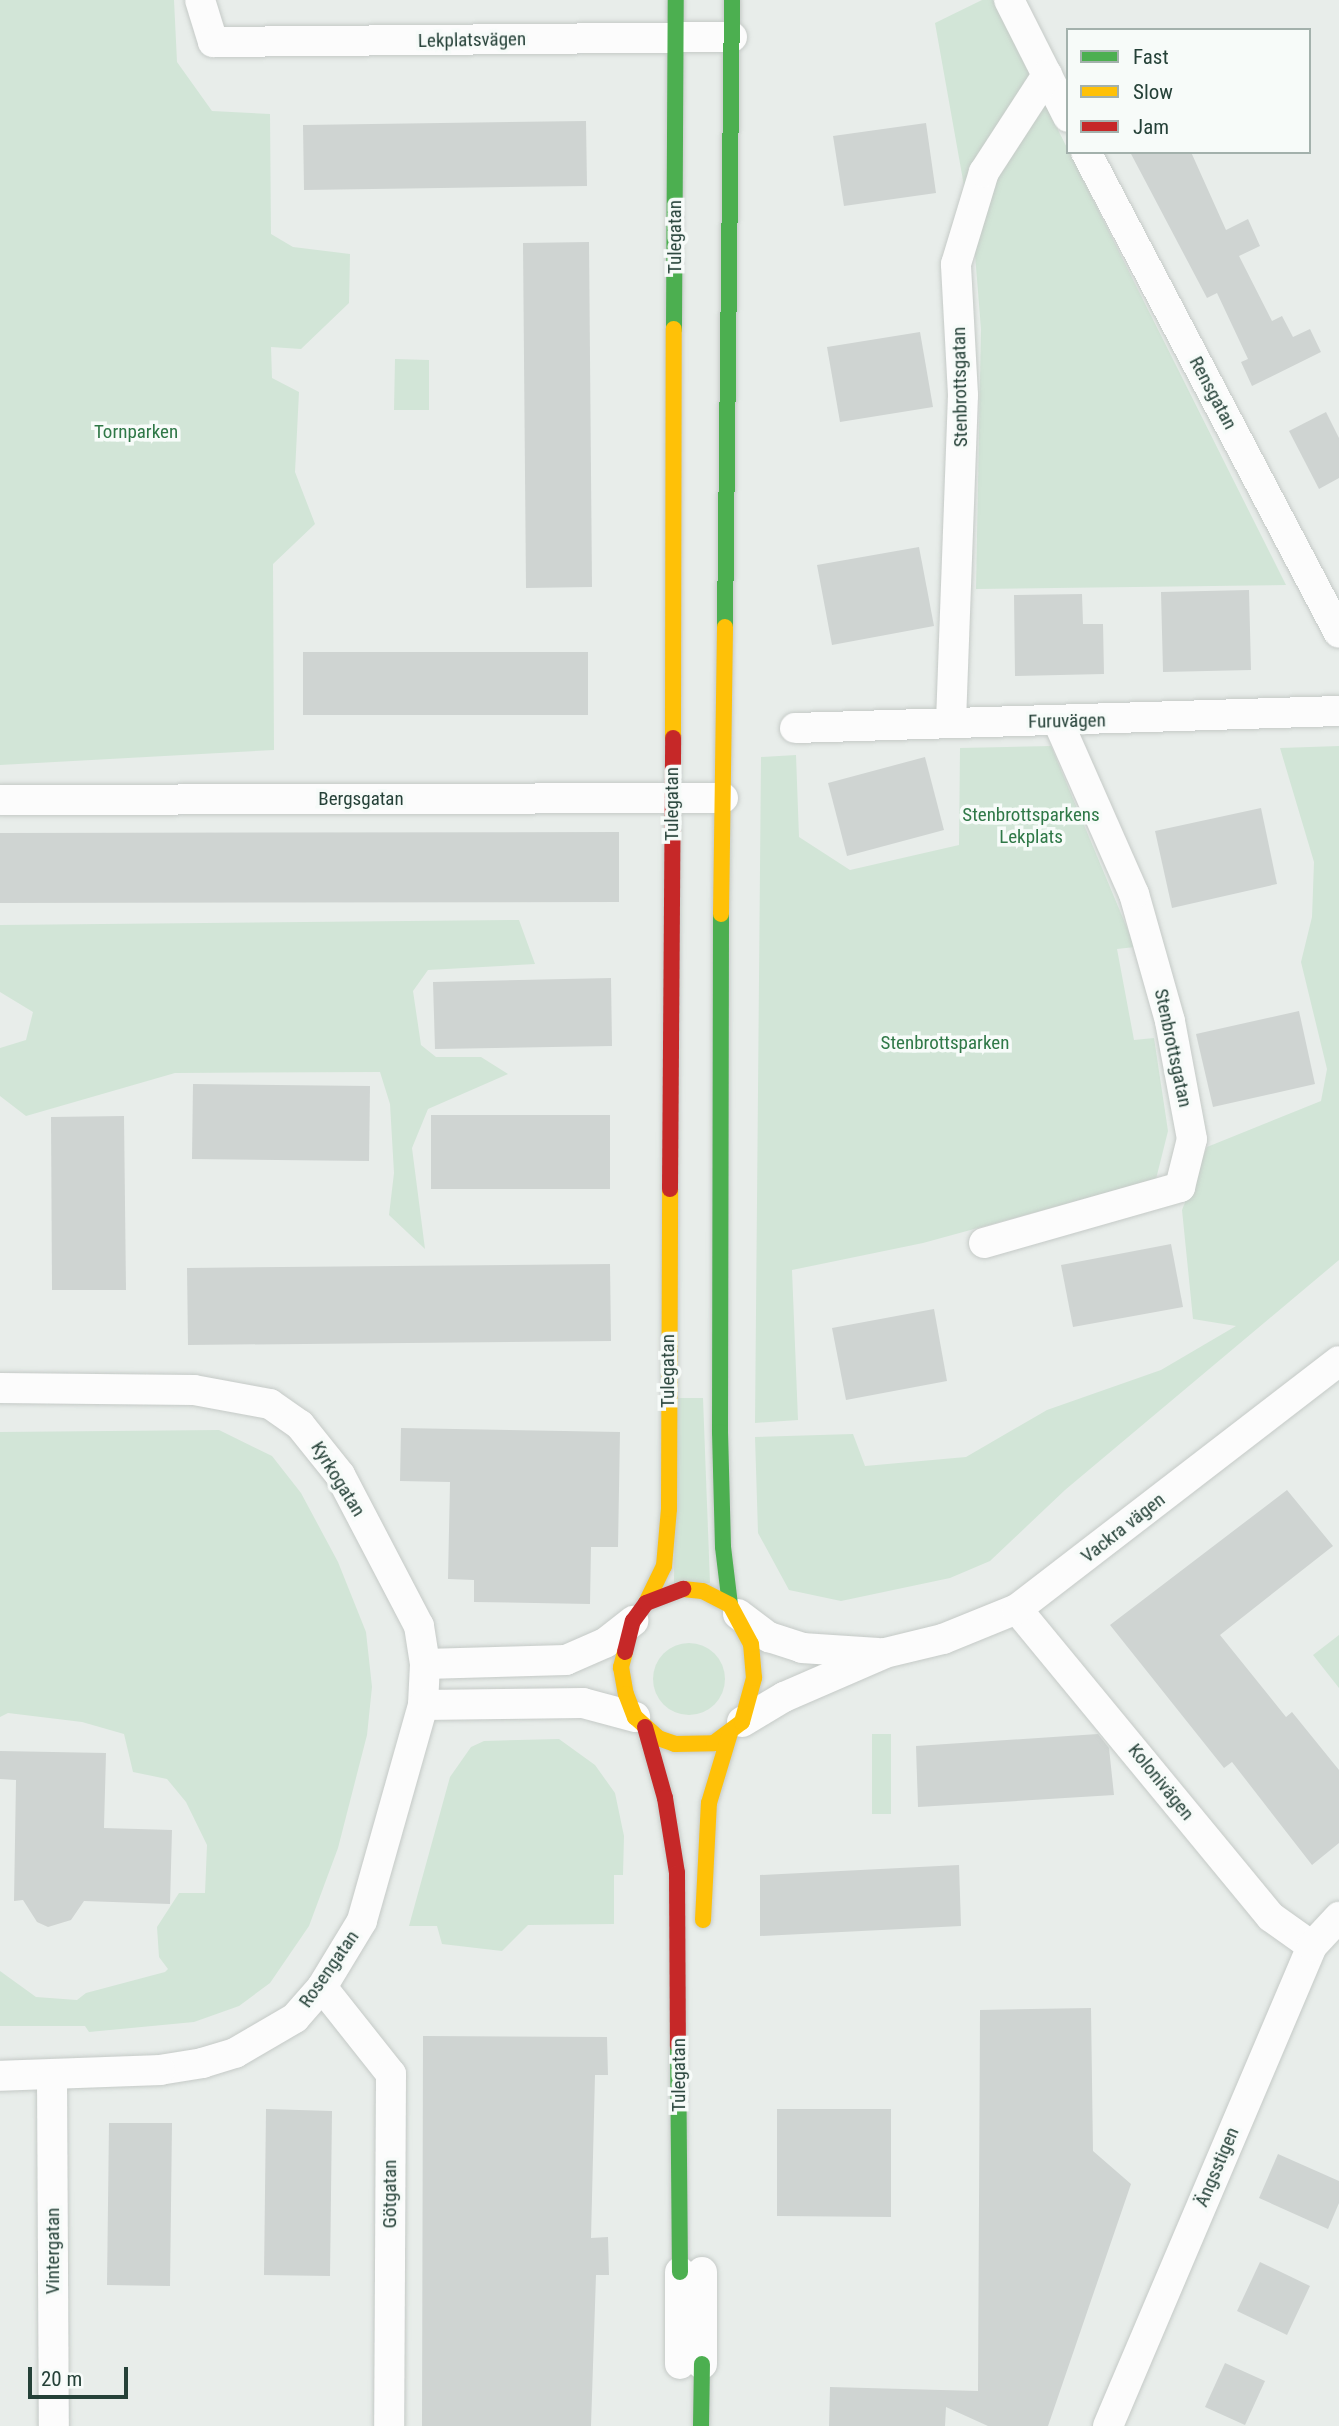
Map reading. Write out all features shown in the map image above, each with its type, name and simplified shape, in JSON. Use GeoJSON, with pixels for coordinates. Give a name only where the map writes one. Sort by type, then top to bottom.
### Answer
{"type":"FeatureCollection","features":[{"type":"Feature","properties":{"kind":"street","name":"Lekplatsvägen"},"geometry":{"type":"LineString","coordinates":[[200,0],[213,42],[732,37]]}},
{"type":"Feature","properties":{"kind":"street","name":"Tulegatan"},"geometry":{"type":"LineString","coordinates":[[639,1612],[664,1566],[669,1509],[676,0]]}},
{"type":"Feature","properties":{"kind":"street"},"geometry":{"type":"LineString","coordinates":[[703,1941],[705,1836],[716,1773],[754,1678],[751,1644],[734,1610],[723,1547],[720,1432],[723,798],[732,0]]}},
{"type":"Feature","properties":{"kind":"street"},"geometry":{"type":"LineString","coordinates":[[1009,0],[1066,113]]}},
{"type":"Feature","properties":{"kind":"street","name":"Stenbrottsgatan"},"geometry":{"type":"LineString","coordinates":[[951,722],[963,395],[956,264],[984,172],[1047,75]]}},
{"type":"Feature","properties":{"kind":"street","name":"Rensgatan"},"geometry":{"type":"LineString","coordinates":[[1087,154],[1339,633]]}},
{"type":"Feature","properties":{"kind":"street","name":"Furuvägen"},"geometry":{"type":"LineString","coordinates":[[795,727],[1058,722],[1339,711]]}},
{"type":"Feature","properties":{"kind":"street","name":"Stenbrottsgatan"},"geometry":{"type":"LineString","coordinates":[[984,1243],[1180,1187],[1192,1139],[1170,1021],[1134,894],[1058,722]]}},
{"type":"Feature","properties":{"kind":"street","name":"Bergsgatan"},"geometry":{"type":"LineString","coordinates":[[0,800],[723,798]]}},
{"type":"Feature","properties":{"kind":"street","name":"Vackra vägen"},"geometry":{"type":"LineString","coordinates":[[736,1728],[784,1697],[885,1653],[943,1639],[1017,1609],[1339,1361]]}},
{"type":"Feature","properties":{"kind":"street","name":"Kyrkogatan"},"geometry":{"type":"LineString","coordinates":[[0,1388],[194,1391],[270,1404],[300,1425],[340,1475],[419,1626],[425,1664]]}},
{"type":"Feature","properties":{"kind":"street"},"geometry":{"type":"LineString","coordinates":[[425,1664],[566,1660],[605,1643],[639,1612],[682,1590],[702,1591],[734,1610]]}},
{"type":"Feature","properties":{"kind":"street","name":"Kolonivägen"},"geometry":{"type":"LineString","coordinates":[[1017,1609],[1271,1917],[1312,1946]]}},
{"type":"Feature","properties":{"kind":"street","name":"Vackra vägen"},"geometry":{"type":"LineString","coordinates":[[734,1610],[769,1637],[802,1648],[885,1653]]}},
{"type":"Feature","properties":{"kind":"street"},"geometry":{"type":"LineString","coordinates":[[639,1612],[621,1667],[640,1722]]}},
{"type":"Feature","properties":{"kind":"street","name":"Rosengatan"},"geometry":{"type":"LineString","coordinates":[[0,2076],[160,2070],[213,2060],[264,2038],[295,2018],[321,1987],[362,1921],[423,1705],[425,1664]]}},
{"type":"Feature","properties":{"kind":"street"},"geometry":{"type":"LineString","coordinates":[[423,1705],[583,1703],[640,1722],[675,1744],[714,1743],[736,1728]]}},
{"type":"Feature","properties":{"kind":"street","name":"Tulegatan"},"geometry":{"type":"LineString","coordinates":[[640,1722],[665,1798],[677,1873],[695,2268],[687,2368],[701,2426]]}},
{"type":"Feature","properties":{"kind":"street","name":"Ängsstigen"},"geometry":{"type":"LineString","coordinates":[[1108,2426],[1312,1946],[1339,1917]]}},
{"type":"Feature","properties":{"kind":"street","name":"Götgatan"},"geometry":{"type":"LineString","coordinates":[[321,1987],[391,2074],[388,2426]]}},
{"type":"Feature","properties":{"kind":"street","name":"Vintergatan"},"geometry":{"type":"LineString","coordinates":[[52,2076],[54,2426]]}},
{"type":"Feature","properties":{"kind":"green space","name":"Tornparken"},"geometry":{"type":"Polygon","coordinates":[[[0,0],[174,0],[177,62],[212,111],[270,114],[271,234],[293,247],[350,254],[349,303],[301,349],[271,347],[272,378],[299,392],[295,472],[315,524],[273,564],[274,750],[0,765],[0,0]]]}},
{"type":"Feature","properties":{"kind":"green space"},"geometry":{"type":"Polygon","coordinates":[[[982,0],[993,0],[1066,146],[1066,154],[1070,154],[1286,585],[976,589],[981,329],[974,242],[935,23],[982,0]]]}},
{"type":"Feature","properties":{"kind":"green space"},"geometry":{"type":"Polygon","coordinates":[[[395,359],[429,360],[429,410],[394,410],[395,359]]]}},
{"type":"Feature","properties":{"kind":"green space","name":"Stenbrottsparken"},"geometry":{"type":"Polygon","coordinates":[[[1051,746],[1135,947],[1117,949],[1134,1040],[1154,1038],[1168,1131],[1156,1179],[923,1243],[792,1270],[798,1420],[755,1423],[761,757],[796,755],[799,837],[850,870],[959,845],[960,748],[1051,746]]]}},
{"type":"Feature","properties":{"kind":"green space"},"geometry":{"type":"Polygon","coordinates":[[[1339,746],[1339,1260],[1065,1490],[990,1561],[950,1578],[841,1601],[789,1590],[758,1533],[755,1437],[853,1434],[865,1466],[966,1457],[1047,1410],[1161,1370],[1236,1326],[1193,1319],[1182,1210],[1207,1147],[1321,1101],[1327,1069],[1301,962],[1312,917],[1314,862],[1280,748],[1339,746]]]}},
{"type":"Feature","properties":{"kind":"green space"},"geometry":{"type":"Polygon","coordinates":[[[519,920],[535,964],[428,970],[413,991],[421,1045],[436,1057],[481,1057],[508,1074],[428,1109],[412,1148],[425,1249],[389,1215],[394,1173],[390,1104],[380,1072],[175,1073],[26,1116],[0,1096],[0,1048],[26,1040],[33,1012],[0,992],[0,925],[519,920]]]}},
{"type":"Feature","properties":{"kind":"green space"},"geometry":{"type":"Polygon","coordinates":[[[676,1398],[703,1398],[710,1583],[674,1584],[676,1398]]]}},
{"type":"Feature","properties":{"kind":"green space"},"geometry":{"type":"Polygon","coordinates":[[[219,1430],[272,1456],[301,1493],[338,1562],[366,1632],[372,1687],[367,1735],[338,1848],[309,1926],[270,1983],[239,2006],[194,2022],[89,2032],[85,2026],[0,2026],[0,1971],[36,1997],[77,2000],[86,1993],[165,1972],[168,1969],[159,1957],[157,1927],[179,1893],[205,1893],[207,1845],[186,1802],[167,1779],[133,1772],[124,1734],[82,1722],[8,1713],[0,1717],[0,1432],[219,1430]]]}},
{"type":"Feature","properties":{"kind":"green space"},"geometry":{"type":"Polygon","coordinates":[[[1339,1635],[1339,1688],[1313,1655],[1339,1635]]]}},
{"type":"Feature","properties":{"kind":"green space"},"geometry":{"type":"Polygon","coordinates":[[[689,1643],[709,1649],[719,1659],[725,1679],[719,1699],[709,1709],[689,1715],[669,1709],[659,1699],[653,1679],[659,1659],[669,1649],[689,1643]]]}},
{"type":"Feature","properties":{"kind":"green space"},"geometry":{"type":"Polygon","coordinates":[[[872,1734],[891,1734],[891,1814],[872,1814],[872,1734]]]}},
{"type":"Feature","properties":{"kind":"green space"},"geometry":{"type":"Polygon","coordinates":[[[559,1739],[595,1765],[615,1793],[624,1836],[623,1875],[614,1875],[614,1924],[528,1925],[502,1951],[442,1944],[437,1926],[409,1926],[450,1777],[471,1747],[484,1741],[559,1739]]]}},
{"type":"Feature","properties":{"kind":"building"},"geometry":{"type":"Polygon","coordinates":[[[586,121],[587,186],[304,190],[303,125],[586,121]]]}},
{"type":"Feature","properties":{"kind":"building"},"geometry":{"type":"Polygon","coordinates":[[[926,123],[936,193],[844,206],[833,136],[926,123]]]}},
{"type":"Feature","properties":{"kind":"building"},"geometry":{"type":"Polygon","coordinates":[[[1131,154],[1192,154],[1226,230],[1248,219],[1260,246],[1239,256],[1272,321],[1282,316],[1293,337],[1310,329],[1321,352],[1252,386],[1241,362],[1248,359],[1217,293],[1207,298],[1131,154]]]}},
{"type":"Feature","properties":{"kind":"building"},"geometry":{"type":"Polygon","coordinates":[[[589,242],[592,587],[526,588],[523,243],[589,242]]]}},
{"type":"Feature","properties":{"kind":"building"},"geometry":{"type":"Polygon","coordinates":[[[920,332],[933,407],[840,422],[827,347],[920,332]]]}},
{"type":"Feature","properties":{"kind":"building"},"geometry":{"type":"Polygon","coordinates":[[[1326,412],[1339,438],[1339,478],[1319,489],[1289,431],[1326,412]]]}},
{"type":"Feature","properties":{"kind":"building"},"geometry":{"type":"Polygon","coordinates":[[[919,547],[934,626],[832,645],[817,565],[919,547]]]}},
{"type":"Feature","properties":{"kind":"building"},"geometry":{"type":"Polygon","coordinates":[[[1249,590],[1251,670],[1163,672],[1161,592],[1249,590]]]}},
{"type":"Feature","properties":{"kind":"building"},"geometry":{"type":"Polygon","coordinates":[[[1082,594],[1083,624],[1103,624],[1104,674],[1015,676],[1014,595],[1082,594]]]}},
{"type":"Feature","properties":{"kind":"building"},"geometry":{"type":"Polygon","coordinates":[[[303,652],[588,652],[588,715],[303,715],[303,652]]]}},
{"type":"Feature","properties":{"kind":"building"},"geometry":{"type":"Polygon","coordinates":[[[925,757],[944,830],[847,856],[828,783],[925,757]]]}},
{"type":"Feature","properties":{"kind":"building"},"geometry":{"type":"Polygon","coordinates":[[[1261,808],[1277,884],[1172,908],[1155,831],[1261,808]]]}},
{"type":"Feature","properties":{"kind":"building"},"geometry":{"type":"Polygon","coordinates":[[[619,832],[619,902],[0,903],[0,833],[619,832]]]}},
{"type":"Feature","properties":{"kind":"building"},"geometry":{"type":"Polygon","coordinates":[[[611,978],[612,1046],[435,1049],[433,982],[611,978]]]}},
{"type":"Feature","properties":{"kind":"building"},"geometry":{"type":"Polygon","coordinates":[[[1299,1011],[1315,1084],[1213,1107],[1196,1034],[1299,1011]]]}},
{"type":"Feature","properties":{"kind":"building"},"geometry":{"type":"Polygon","coordinates":[[[193,1084],[370,1086],[369,1161],[192,1159],[193,1084]]]}},
{"type":"Feature","properties":{"kind":"building"},"geometry":{"type":"Polygon","coordinates":[[[431,1115],[610,1115],[610,1189],[431,1189],[431,1115]]]}},
{"type":"Feature","properties":{"kind":"building"},"geometry":{"type":"Polygon","coordinates":[[[124,1116],[126,1290],[52,1290],[51,1117],[124,1116]]]}},
{"type":"Feature","properties":{"kind":"building"},"geometry":{"type":"Polygon","coordinates":[[[1171,1244],[1183,1307],[1073,1327],[1061,1265],[1171,1244]]]}},
{"type":"Feature","properties":{"kind":"building"},"geometry":{"type":"Polygon","coordinates":[[[610,1264],[611,1341],[188,1345],[187,1268],[610,1264]]]}},
{"type":"Feature","properties":{"kind":"building"},"geometry":{"type":"Polygon","coordinates":[[[934,1309],[947,1381],[846,1400],[832,1328],[934,1309]]]}},
{"type":"Feature","properties":{"kind":"building"},"geometry":{"type":"Polygon","coordinates":[[[401,1428],[620,1432],[618,1547],[591,1547],[590,1604],[474,1602],[474,1580],[448,1579],[450,1482],[400,1481],[401,1428]]]}},
{"type":"Feature","properties":{"kind":"building"},"geometry":{"type":"Polygon","coordinates":[[[1287,1490],[1333,1546],[1220,1635],[1286,1717],[1292,1712],[1339,1770],[1339,1843],[1312,1865],[1232,1762],[1224,1768],[1110,1625],[1287,1490]]]}},
{"type":"Feature","properties":{"kind":"building"},"geometry":{"type":"Polygon","coordinates":[[[1098,1734],[1109,1748],[1114,1795],[918,1807],[916,1746],[1098,1734]]]}},
{"type":"Feature","properties":{"kind":"building"},"geometry":{"type":"Polygon","coordinates":[[[0,1751],[106,1753],[104,1828],[172,1830],[170,1904],[84,1901],[71,1920],[48,1927],[37,1922],[23,1900],[14,1901],[16,1780],[0,1779],[0,1751]]]}},
{"type":"Feature","properties":{"kind":"building"},"geometry":{"type":"Polygon","coordinates":[[[959,1865],[961,1926],[760,1936],[760,1875],[959,1865]]]}},
{"type":"Feature","properties":{"kind":"building"},"geometry":{"type":"Polygon","coordinates":[[[1091,2008],[1093,2151],[1131,2184],[1048,2426],[988,2426],[946,2407],[945,2426],[829,2426],[830,2387],[978,2391],[980,2010],[1091,2008]]]}},
{"type":"Feature","properties":{"kind":"building"},"geometry":{"type":"Polygon","coordinates":[[[423,2036],[607,2037],[608,2075],[595,2075],[591,2238],[608,2237],[609,2275],[596,2275],[591,2426],[422,2426],[423,2036]]]}},
{"type":"Feature","properties":{"kind":"building"},"geometry":{"type":"Polygon","coordinates":[[[266,2109],[332,2111],[330,2276],[264,2275],[266,2109]]]}},
{"type":"Feature","properties":{"kind":"building"},"geometry":{"type":"Polygon","coordinates":[[[777,2109],[891,2109],[891,2217],[777,2216],[777,2109]]]}},
{"type":"Feature","properties":{"kind":"building"},"geometry":{"type":"Polygon","coordinates":[[[109,2123],[172,2123],[170,2286],[107,2285],[109,2123]]]}},
{"type":"Feature","properties":{"kind":"building"},"geometry":{"type":"Polygon","coordinates":[[[1278,2154],[1339,2181],[1339,2203],[1328,2229],[1259,2198],[1278,2154]]]}},
{"type":"Feature","properties":{"kind":"building"},"geometry":{"type":"Polygon","coordinates":[[[1260,2262],[1310,2286],[1287,2335],[1237,2311],[1260,2262]]]}},
{"type":"Feature","properties":{"kind":"building"},"geometry":{"type":"Polygon","coordinates":[[[1225,2363],[1265,2381],[1245,2425],[1205,2407],[1225,2363]]]}},
{"type":"Feature","properties":{"kind":"traffic: fast"},"geometry":{"type":"LineString","coordinates":[[674,329],[676,0]]}},
{"type":"Feature","properties":{"kind":"traffic: fast"},"geometry":{"type":"LineString","coordinates":[[725,627],[732,0]]}},
{"type":"Feature","properties":{"kind":"traffic: fast"},"geometry":{"type":"LineString","coordinates":[[721,914],[720,1432],[723,1547],[730,1605]]}},
{"type":"Feature","properties":{"kind":"traffic: fast"},"geometry":{"type":"LineString","coordinates":[[678,2045],[680,2272]]}},
{"type":"Feature","properties":{"kind":"traffic: fast"},"geometry":{"type":"LineString","coordinates":[[701,2426],[702,2364]]}},
{"type":"Feature","properties":{"kind":"traffic: slow"},"geometry":{"type":"LineString","coordinates":[[673,738],[674,329]]}},
{"type":"Feature","properties":{"kind":"traffic: slow"},"geometry":{"type":"LineString","coordinates":[[721,914],[725,627]]}},
{"type":"Feature","properties":{"kind":"traffic: slow"},"geometry":{"type":"LineString","coordinates":[[646,1603],[664,1566],[669,1509],[670,1189]]}},
{"type":"Feature","properties":{"kind":"traffic: slow"},"geometry":{"type":"LineString","coordinates":[[625,1652],[621,1667],[626,1694],[635,1717],[658,1738],[675,1744],[714,1743],[742,1722],[754,1678],[751,1644],[730,1605],[702,1591],[683,1589]]}},
{"type":"Feature","properties":{"kind":"traffic: slow"},"geometry":{"type":"LineString","coordinates":[[703,1920],[709,1803],[730,1733]]}},
{"type":"Feature","properties":{"kind":"traffic: jam"},"geometry":{"type":"LineString","coordinates":[[670,1189],[673,738]]}},
{"type":"Feature","properties":{"kind":"traffic: jam"},"geometry":{"type":"LineString","coordinates":[[625,1652],[633,1621],[646,1603],[683,1589]]}},
{"type":"Feature","properties":{"kind":"traffic: jam"},"geometry":{"type":"LineString","coordinates":[[645,1727],[665,1798],[677,1873],[678,2045]]}},
{"type":"Feature","properties":{"kind":"park label","name":"Stenbrottsparkens Lekplats"},"geometry":{"type":"Point","coordinates":[1031,826]}}]}
